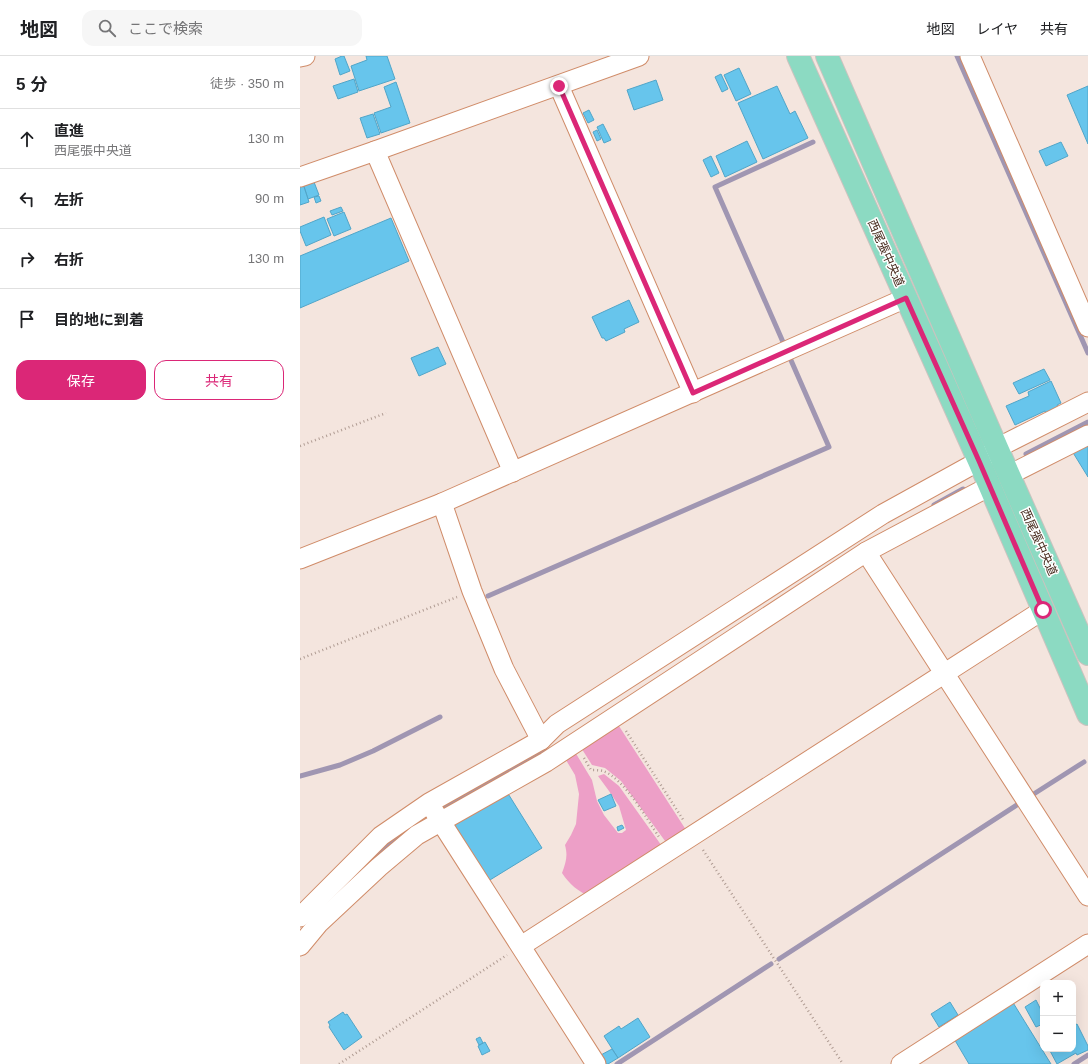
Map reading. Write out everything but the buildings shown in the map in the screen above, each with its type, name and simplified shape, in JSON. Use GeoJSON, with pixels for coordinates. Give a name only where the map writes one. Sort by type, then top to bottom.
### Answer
{"type":"FeatureCollection","features":[{"type":"Feature","properties":{"kind":"main road","name":"西尾張中央道"},"geometry":{"type":"LineString","coordinates":[[798,56],[979,461],[1088,714]]}},
{"type":"Feature","properties":{"kind":"main road","name":"西尾張中央道"},"geometry":{"type":"LineString","coordinates":[[827,56],[1088,654]]}},
{"type":"Feature","properties":{"kind":"street"},"geometry":{"type":"LineString","coordinates":[[300,57],[305,56]]}},
{"type":"Feature","properties":{"kind":"street"},"geometry":{"type":"LineString","coordinates":[[300,176],[559,86],[639,56]]}},
{"type":"Feature","properties":{"kind":"street"},"geometry":{"type":"LineString","coordinates":[[970,56],[1088,327]]}},
{"type":"Feature","properties":{"kind":"street"},"geometry":{"type":"LineString","coordinates":[[559,86],[693,393]]}},
{"type":"Feature","properties":{"kind":"street"},"geometry":{"type":"LineString","coordinates":[[375,151],[513,472]]}},
{"type":"Feature","properties":{"kind":"street"},"geometry":{"type":"LineString","coordinates":[[300,559],[442,503],[906,298]]}},
{"type":"Feature","properties":{"kind":"street"},"geometry":{"type":"LineString","coordinates":[[300,917],[381,836],[429,803],[541,740],[557,724],[883,514],[979,461],[997,448],[1088,402]]}},
{"type":"Feature","properties":{"kind":"street"},"geometry":{"type":"LineString","coordinates":[[1009,475],[1088,435]]}},
{"type":"Feature","properties":{"kind":"street"},"geometry":{"type":"LineString","coordinates":[[300,946],[319,923],[379,867],[417,835],[546,762],[866,552],[990,486]]}},
{"type":"Feature","properties":{"kind":"street"},"geometry":{"type":"LineString","coordinates":[[442,503],[472,591],[504,669],[541,740]]}},
{"type":"Feature","properties":{"kind":"street"},"geometry":{"type":"LineString","coordinates":[[866,552],[1088,896]]}},
{"type":"Feature","properties":{"kind":"street"},"geometry":{"type":"LineString","coordinates":[[521,946],[1043,610]]}},
{"type":"Feature","properties":{"kind":"street"},"geometry":{"type":"LineString","coordinates":[[429,803],[596,1064]]}},
{"type":"Feature","properties":{"kind":"street"},"geometry":{"type":"LineString","coordinates":[[901,1064],[1088,944]]}},
{"type":"Feature","properties":{"kind":"path"},"geometry":{"type":"LineString","coordinates":[[300,446],[386,413]]}},
{"type":"Feature","properties":{"kind":"path"},"geometry":{"type":"LineString","coordinates":[[300,659],[472,591]]}},
{"type":"Feature","properties":{"kind":"path"},"geometry":{"type":"LineString","coordinates":[[616,716],[843,1064]]}},
{"type":"Feature","properties":{"kind":"path"},"geometry":{"type":"LineString","coordinates":[[575,743],[591,770],[604,771],[618,780],[633,798],[668,850]]}},
{"type":"Feature","properties":{"kind":"path"},"geometry":{"type":"LineString","coordinates":[[340,1064],[521,946]]}},
{"type":"Feature","properties":{"kind":"shaded area"},"geometry":{"type":"Polygon","coordinates":[[[617,723],[688,833],[668,845],[621,781],[605,768],[592,765],[580,746],[617,723]]]}},
{"type":"Feature","properties":{"kind":"shaded area"},"geometry":{"type":"Polygon","coordinates":[[[575,752],[592,780],[597,801],[604,815],[618,833],[622,833],[626,830],[619,806],[598,776],[604,774],[619,786],[664,849],[590,897],[574,887],[562,873],[566,859],[565,845],[576,824],[579,794],[575,775],[566,760],[575,752]]]}},
{"type":"Feature","properties":{"kind":"waterway"},"geometry":{"type":"LineString","coordinates":[[957,56],[1088,353]]}},
{"type":"Feature","properties":{"kind":"waterway"},"geometry":{"type":"LineString","coordinates":[[783,342],[715,187],[813,142]]}},
{"type":"Feature","properties":{"kind":"waterway"},"geometry":{"type":"LineString","coordinates":[[488,596],[829,447],[790,358]]}},
{"type":"Feature","properties":{"kind":"waterway"},"geometry":{"type":"LineString","coordinates":[[1026,454],[1088,422]]}},
{"type":"Feature","properties":{"kind":"waterway"},"geometry":{"type":"LineString","coordinates":[[934,505],[963,489]]}},
{"type":"Feature","properties":{"kind":"waterway"},"geometry":{"type":"LineString","coordinates":[[300,776],[340,765],[373,751],[440,717]]}},
{"type":"Feature","properties":{"kind":"waterway"},"geometry":{"type":"LineString","coordinates":[[441,810],[547,751]]}},
{"type":"Feature","properties":{"kind":"waterway"},"geometry":{"type":"LineString","coordinates":[[1029,797],[1084,762]]}},
{"type":"Feature","properties":{"kind":"waterway"},"geometry":{"type":"LineString","coordinates":[[779,959],[1020,803]]}},
{"type":"Feature","properties":{"kind":"waterway"},"geometry":{"type":"LineString","coordinates":[[373,860],[393,841],[408,831]]}},
{"type":"Feature","properties":{"kind":"waterway"},"geometry":{"type":"LineString","coordinates":[[617,1064],[771,964]]}},
{"type":"Feature","properties":{"kind":"waterway"},"geometry":{"type":"LineString","coordinates":[[1074,1064],[1088,1055]]}},
{"type":"Feature","properties":{"kind":"route"},"geometry":{"type":"LineString","coordinates":[[559,86],[693,393],[906,298],[979,461],[1043,610]]}}]}
